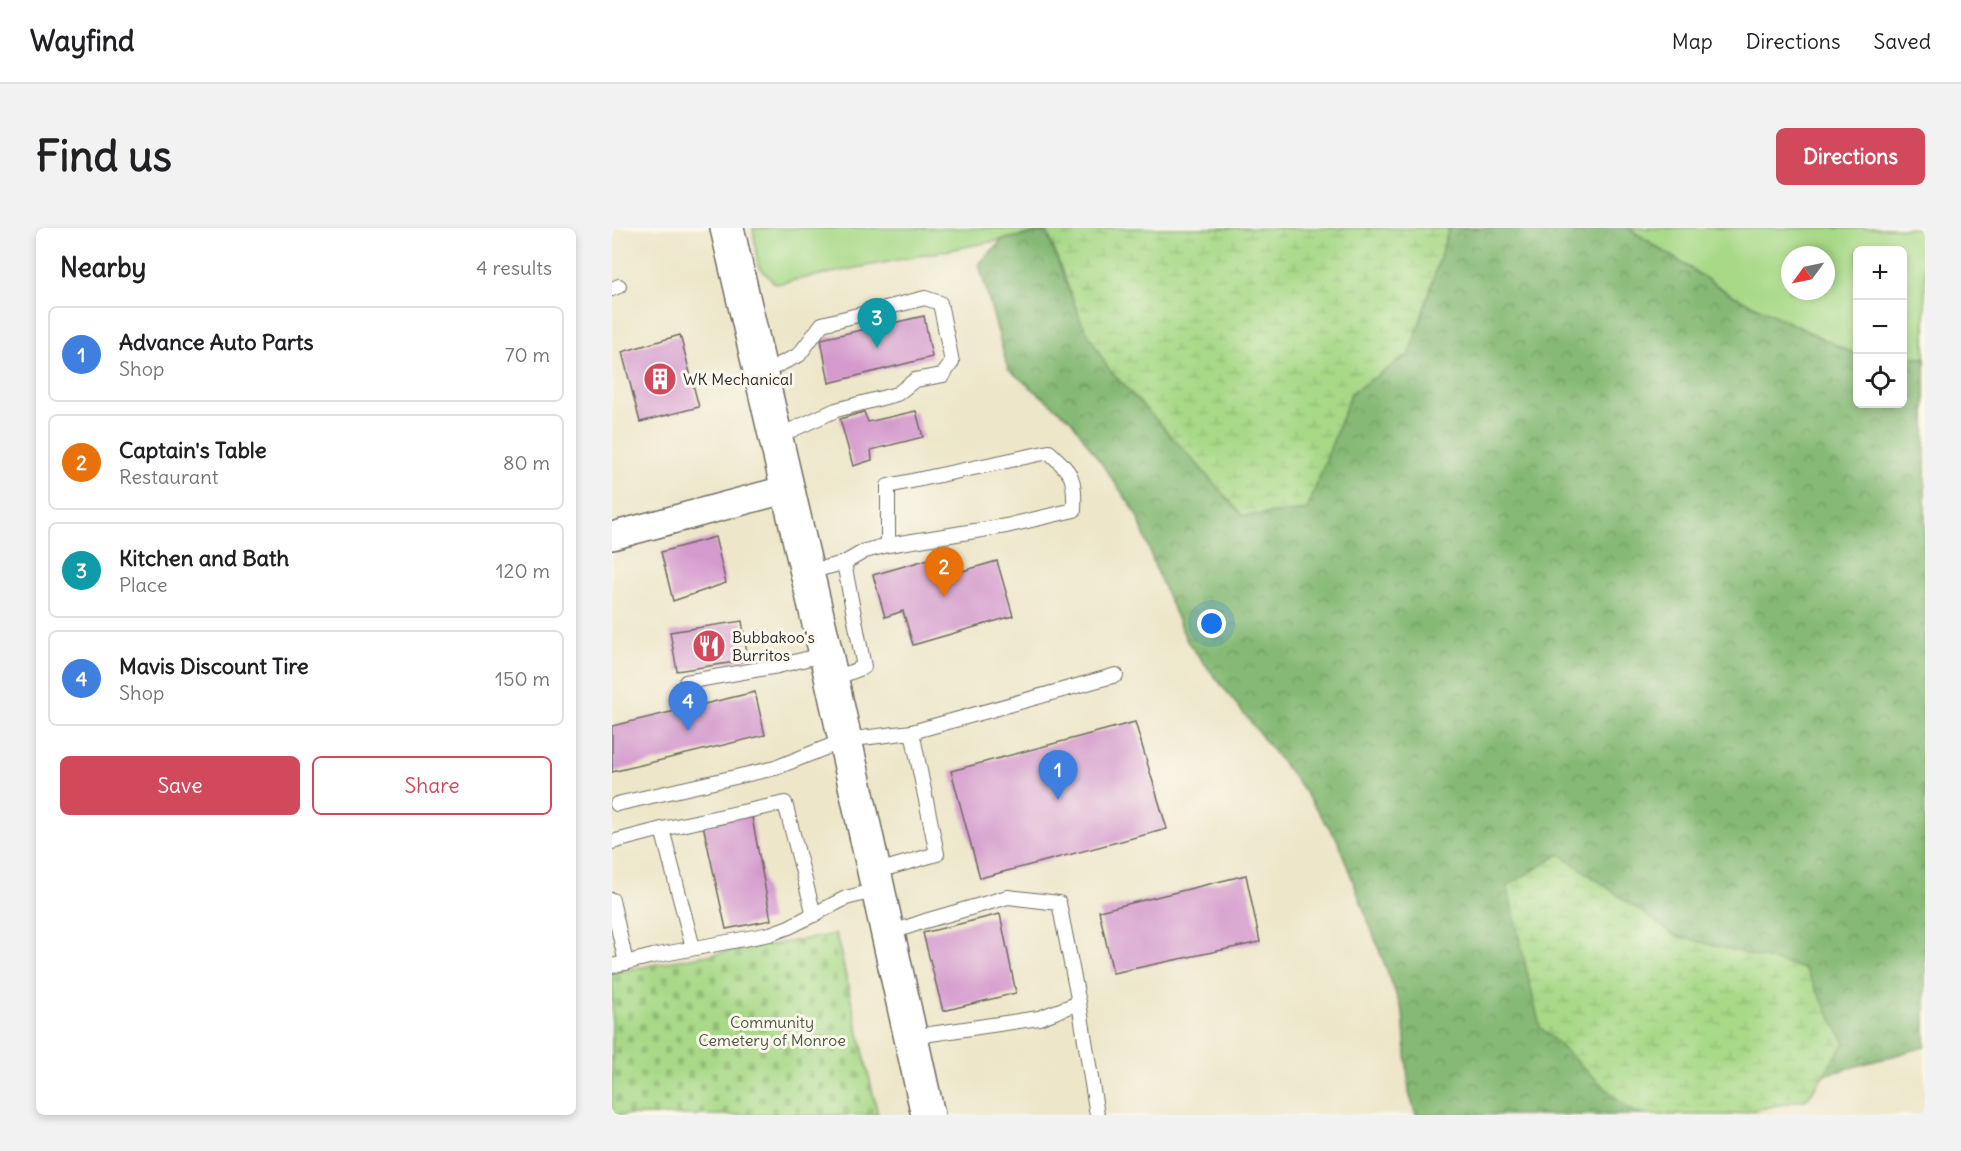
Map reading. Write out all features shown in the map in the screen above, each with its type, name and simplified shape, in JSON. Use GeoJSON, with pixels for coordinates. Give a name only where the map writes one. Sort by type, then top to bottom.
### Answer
{"type":"FeatureCollection","features":[{"type":"Feature","properties":{"kind":"main road"},"geometry":{"type":"LineString","coordinates":[[727,228],[807,572],[928,1115]]}},
{"type":"Feature","properties":{"kind":"street"},"geometry":{"type":"LineString","coordinates":[[612,536],[788,489]]}},
{"type":"Feature","properties":{"kind":"lane"},"geometry":{"type":"LineString","coordinates":[[761,373],[799,355],[822,324],[925,298],[940,303],[952,362],[943,375],[915,380],[897,394],[836,410],[776,436]]}},
{"type":"Feature","properties":{"kind":"lane"},"geometry":{"type":"LineString","coordinates":[[807,572],[844,563],[865,551],[888,545],[1006,526],[1074,510],[1075,483],[1064,466],[1049,452],[888,486],[888,545]]}},
{"type":"Feature","properties":{"kind":"lane"},"geometry":{"type":"LineString","coordinates":[[686,682],[778,666],[864,667],[844,563]]}},
{"type":"Feature","properties":{"kind":"lane"},"geometry":{"type":"LineString","coordinates":[[617,804],[775,768],[845,740],[912,732],[1116,675]]}},
{"type":"Feature","properties":{"kind":"lane"},"geometry":{"type":"LineString","coordinates":[[612,900],[619,964],[770,934],[814,915],[875,881],[937,854],[912,732]]}},
{"type":"Feature","properties":{"kind":"lane"},"geometry":{"type":"LineString","coordinates":[[612,842],[785,803],[814,915]]}},
{"type":"Feature","properties":{"kind":"lane"},"geometry":{"type":"LineString","coordinates":[[662,830],[693,948]]}},
{"type":"Feature","properties":{"kind":"lane"},"geometry":{"type":"LineString","coordinates":[[887,934],[1008,897],[1059,903],[1079,1003],[1097,1115]]}},
{"type":"Feature","properties":{"kind":"lane"},"geometry":{"type":"LineString","coordinates":[[910,1037],[1039,1018],[1079,1003]]}},
{"type":"Feature","properties":{"kind":"green space"},"geometry":{"type":"Polygon","coordinates":[[[753,228],[1035,228],[1046,231],[775,284],[758,265],[753,228]]]}},
{"type":"Feature","properties":{"kind":"green space"},"geometry":{"type":"Polygon","coordinates":[[[1035,228],[1449,228],[1410,354],[1351,393],[1307,510],[1243,516],[1108,368],[1081,321],[1047,231],[1035,228]]]}},
{"type":"Feature","properties":{"kind":"green space"},"geometry":{"type":"Polygon","coordinates":[[[1449,228],[1628,228],[1728,293],[1853,353],[1853,408],[1907,408],[1907,357],[1925,358],[1925,1047],[1799,1082],[1650,1115],[1416,1115],[1409,1093],[1403,1013],[1337,839],[1302,788],[1187,641],[1155,567],[1137,514],[1071,420],[1008,369],[979,264],[1002,240],[1046,231],[1081,321],[1189,455],[1243,516],[1307,510],[1351,393],[1410,354],[1449,228]]]}},
{"type":"Feature","properties":{"kind":"green space"},"geometry":{"type":"Polygon","coordinates":[[[1628,228],[1925,228],[1925,358],[1907,357],[1907,246],[1853,246],[1853,354],[1728,293],[1628,228]]]}},
{"type":"Feature","properties":{"kind":"green space"},"geometry":{"type":"Polygon","coordinates":[[[1560,854],[1674,935],[1805,969],[1845,1043],[1807,1099],[1731,1115],[1644,1115],[1628,1109],[1540,1027],[1507,886],[1560,854]]]}},
{"type":"Feature","properties":{"kind":"green space","name":"Community Cemetery of Monroe"},"geometry":{"type":"Polygon","coordinates":[[[836,934],[878,1115],[612,1115],[612,973],[836,934]]]}},
{"type":"Feature","properties":{"kind":"building"},"geometry":{"type":"Polygon","coordinates":[[[924,316],[932,357],[829,383],[821,339],[924,316]]]}},
{"type":"Feature","properties":{"kind":"building","name":"WK Mechanical"},"geometry":{"type":"Polygon","coordinates":[[[680,335],[699,407],[640,422],[622,352],[680,335]]]}},
{"type":"Feature","properties":{"kind":"building"},"geometry":{"type":"Polygon","coordinates":[[[916,411],[923,437],[871,450],[872,460],[853,466],[840,419],[864,412],[868,422],[916,411]]]}},
{"type":"Feature","properties":{"kind":"building"},"geometry":{"type":"Polygon","coordinates":[[[715,537],[726,583],[673,601],[661,552],[715,537]]]}},
{"type":"Feature","properties":{"kind":"building"},"geometry":{"type":"Polygon","coordinates":[[[936,557],[942,577],[997,561],[1013,616],[913,645],[903,611],[885,617],[873,575],[936,557]]]}},
{"type":"Feature","properties":{"kind":"building","name":"Bubbakoo's Burritos"},"geometry":{"type":"Polygon","coordinates":[[[742,621],[748,660],[677,671],[670,632],[742,621]]]}},
{"type":"Feature","properties":{"kind":"building"},"geometry":{"type":"Polygon","coordinates":[[[755,692],[765,735],[612,772],[612,726],[755,692]]]}},
{"type":"Feature","properties":{"kind":"building"},"geometry":{"type":"Polygon","coordinates":[[[1135,722],[1167,829],[980,878],[951,771],[1135,722]]]}},
{"type":"Feature","properties":{"kind":"building"},"geometry":{"type":"Polygon","coordinates":[[[751,812],[771,920],[726,929],[703,825],[751,812]]]}},
{"type":"Feature","properties":{"kind":"building"},"geometry":{"type":"Polygon","coordinates":[[[1246,875],[1260,942],[1113,973],[1099,911],[1246,875]]]}},
{"type":"Feature","properties":{"kind":"building"},"geometry":{"type":"Polygon","coordinates":[[[1000,914],[1016,993],[943,1011],[923,933],[1000,914]]]}},
{"type":"Feature","properties":{"kind":"place","name":"Kitchen and Bath"},"geometry":{"type":"Point","coordinates":[877,348]}},
{"type":"Feature","properties":{"kind":"place","name":"WK Mechanical"},"geometry":{"type":"Point","coordinates":[660,379]}},
{"type":"Feature","properties":{"kind":"place","name":"Captain's Table"},"geometry":{"type":"Point","coordinates":[944,597]}},
{"type":"Feature","properties":{"kind":"place","name":"Bubbakoo's Burritos"},"geometry":{"type":"Point","coordinates":[709,646]}},
{"type":"Feature","properties":{"kind":"place","name":"Mavis Discount Tire"},"geometry":{"type":"Point","coordinates":[688,731]}},
{"type":"Feature","properties":{"kind":"place","name":"Advance Auto Parts"},"geometry":{"type":"Point","coordinates":[1058,800]}}]}
